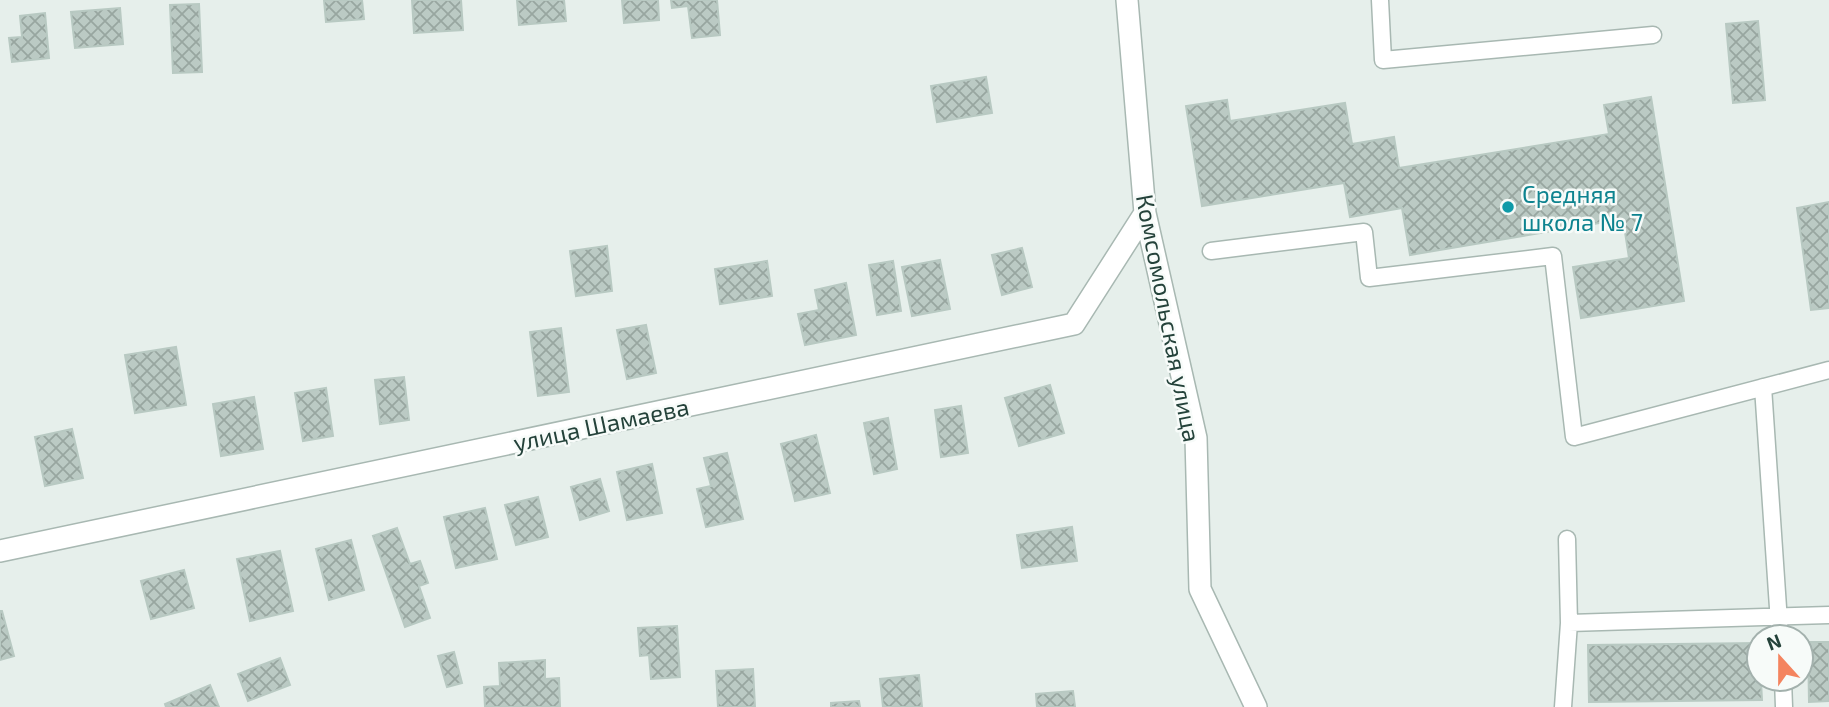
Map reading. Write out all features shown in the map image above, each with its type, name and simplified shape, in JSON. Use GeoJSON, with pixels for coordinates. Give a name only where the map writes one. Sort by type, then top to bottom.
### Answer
{"type":"FeatureCollection","features":[{"type":"Feature","properties":{"kind":"street","name":"Комсомольская улица"},"geometry":{"type":"LineString","coordinates":[[1127,0],[1145,213],[1196,438],[1200,589],[1256,707]]}},
{"type":"Feature","properties":{"kind":"street","name":"улица Шамаева"},"geometry":{"type":"LineString","coordinates":[[0,551],[1074,324],[1145,213]]}},
{"type":"Feature","properties":{"kind":"lane"},"geometry":{"type":"LineString","coordinates":[[1380,0],[1383,60],[1653,35]]}},
{"type":"Feature","properties":{"kind":"lane"},"geometry":{"type":"LineString","coordinates":[[1211,251],[1364,232],[1369,278],[1553,256],[1574,437],[1829,370]]}},
{"type":"Feature","properties":{"kind":"lane"},"geometry":{"type":"LineString","coordinates":[[1763,387],[1779,623]]}},
{"type":"Feature","properties":{"kind":"lane"},"geometry":{"type":"LineString","coordinates":[[1563,707],[1569,622],[1567,539]]}},
{"type":"Feature","properties":{"kind":"lane"},"geometry":{"type":"LineString","coordinates":[[1569,622],[1829,615]]}},
{"type":"Feature","properties":{"kind":"building"},"geometry":{"type":"Polygon","coordinates":[[[324,0],[362,0],[364,19],[326,22],[324,0]]]}},
{"type":"Feature","properties":{"kind":"building"},"geometry":{"type":"Polygon","coordinates":[[[412,0],[461,0],[463,30],[414,33],[412,0]]]}},
{"type":"Feature","properties":{"kind":"building"},"geometry":{"type":"Polygon","coordinates":[[[517,0],[564,0],[566,21],[519,25],[517,0]]]}},
{"type":"Feature","properties":{"kind":"building"},"geometry":{"type":"Polygon","coordinates":[[[622,0],[658,0],[659,20],[624,23],[622,0]]]}},
{"type":"Feature","properties":{"kind":"building"},"geometry":{"type":"Polygon","coordinates":[[[671,0],[717,0],[720,35],[692,38],[688,6],[672,8],[671,0]]]}},
{"type":"Feature","properties":{"kind":"building"},"geometry":{"type":"Polygon","coordinates":[[[199,4],[202,72],[173,73],[170,5],[199,4]]]}},
{"type":"Feature","properties":{"kind":"building"},"geometry":{"type":"Polygon","coordinates":[[[120,8],[123,44],[75,48],[71,12],[120,8]]]}},
{"type":"Feature","properties":{"kind":"building"},"geometry":{"type":"Polygon","coordinates":[[[45,13],[49,58],[12,62],[9,38],[22,37],[20,16],[45,13]]]}},
{"type":"Feature","properties":{"kind":"building"},"geometry":{"type":"Polygon","coordinates":[[[1758,21],[1765,100],[1733,103],[1726,24],[1758,21]]]}},
{"type":"Feature","properties":{"kind":"building"},"geometry":{"type":"Polygon","coordinates":[[[986,77],[992,113],[937,122],[931,86],[986,77]]]}},
{"type":"Feature","properties":{"kind":"building","name":"Средняя школа № 7"},"geometry":{"type":"Polygon","coordinates":[[[1651,97],[1684,301],[1581,318],[1573,267],[1629,258],[1623,219],[1410,255],[1402,208],[1350,217],[1344,183],[1202,206],[1186,106],[1227,100],[1230,121],[1345,103],[1352,144],[1394,137],[1399,168],[1609,134],[1604,105],[1651,97]]]}},
{"type":"Feature","properties":{"kind":"building"},"geometry":{"type":"Polygon","coordinates":[[[1829,202],[1829,308],[1811,310],[1797,208],[1829,202]]]}},
{"type":"Feature","properties":{"kind":"building"},"geometry":{"type":"Polygon","coordinates":[[[607,246],[612,291],[576,296],[570,251],[607,246]]]}},
{"type":"Feature","properties":{"kind":"building"},"geometry":{"type":"Polygon","coordinates":[[[1022,248],[1032,287],[1002,295],[992,255],[1022,248]]]}},
{"type":"Feature","properties":{"kind":"building"},"geometry":{"type":"Polygon","coordinates":[[[940,260],[950,309],[912,316],[902,267],[940,260]]]}},
{"type":"Feature","properties":{"kind":"building"},"geometry":{"type":"Polygon","coordinates":[[[767,261],[772,296],[720,304],[715,269],[767,261]]]}},
{"type":"Feature","properties":{"kind":"building"},"geometry":{"type":"Polygon","coordinates":[[[893,261],[901,311],[877,315],[869,265],[893,261]]]}},
{"type":"Feature","properties":{"kind":"building"},"geometry":{"type":"Polygon","coordinates":[[[846,283],[856,335],[805,345],[798,314],[819,310],[815,290],[846,283]]]}},
{"type":"Feature","properties":{"kind":"building"},"geometry":{"type":"Polygon","coordinates":[[[646,325],[656,373],[627,379],[617,330],[646,325]]]}},
{"type":"Feature","properties":{"kind":"building"},"geometry":{"type":"Polygon","coordinates":[[[561,328],[569,392],[538,396],[530,332],[561,328]]]}},
{"type":"Feature","properties":{"kind":"building"},"geometry":{"type":"Polygon","coordinates":[[[176,347],[186,405],[135,413],[125,355],[176,347]]]}},
{"type":"Feature","properties":{"kind":"building"},"geometry":{"type":"Polygon","coordinates":[[[404,377],[409,420],[380,424],[375,380],[404,377]]]}},
{"type":"Feature","properties":{"kind":"building"},"geometry":{"type":"Polygon","coordinates":[[[1050,385],[1064,433],[1019,446],[1005,398],[1050,385]]]}},
{"type":"Feature","properties":{"kind":"building"},"geometry":{"type":"Polygon","coordinates":[[[326,388],[333,436],[303,441],[295,393],[326,388]]]}},
{"type":"Feature","properties":{"kind":"building"},"geometry":{"type":"Polygon","coordinates":[[[254,397],[263,449],[221,456],[213,404],[254,397]]]}},
{"type":"Feature","properties":{"kind":"building"},"geometry":{"type":"Polygon","coordinates":[[[961,406],[968,453],[941,457],[935,410],[961,406]]]}},
{"type":"Feature","properties":{"kind":"building"},"geometry":{"type":"Polygon","coordinates":[[[888,418],[897,469],[874,474],[864,423],[888,418]]]}},
{"type":"Feature","properties":{"kind":"building"},"geometry":{"type":"Polygon","coordinates":[[[72,429],[83,478],[45,486],[35,437],[72,429]]]}},
{"type":"Feature","properties":{"kind":"building"},"geometry":{"type":"Polygon","coordinates":[[[816,435],[830,493],[795,501],[781,444],[816,435]]]}},
{"type":"Feature","properties":{"kind":"building"},"geometry":{"type":"Polygon","coordinates":[[[727,453],[743,519],[706,527],[697,489],[711,486],[704,458],[727,453]]]}},
{"type":"Feature","properties":{"kind":"building"},"geometry":{"type":"Polygon","coordinates":[[[652,464],[662,513],[627,520],[617,472],[652,464]]]}},
{"type":"Feature","properties":{"kind":"building"},"geometry":{"type":"Polygon","coordinates":[[[600,479],[609,511],[580,520],[571,487],[600,479]]]}},
{"type":"Feature","properties":{"kind":"building"},"geometry":{"type":"Polygon","coordinates":[[[538,497],[548,537],[516,545],[505,505],[538,497]]]}},
{"type":"Feature","properties":{"kind":"building"},"geometry":{"type":"Polygon","coordinates":[[[485,508],[497,559],[456,568],[444,517],[485,508]]]}},
{"type":"Feature","properties":{"kind":"building"},"geometry":{"type":"Polygon","coordinates":[[[1072,527],[1077,561],[1022,568],[1017,535],[1072,527]]]}},
{"type":"Feature","properties":{"kind":"building"},"geometry":{"type":"Polygon","coordinates":[[[397,528],[410,564],[420,561],[428,583],[419,586],[430,618],[405,627],[373,536],[397,528]]]}},
{"type":"Feature","properties":{"kind":"building"},"geometry":{"type":"Polygon","coordinates":[[[351,540],[364,590],[329,600],[316,549],[351,540]]]}},
{"type":"Feature","properties":{"kind":"building"},"geometry":{"type":"Polygon","coordinates":[[[280,551],[293,611],[250,621],[237,559],[280,551]]]}},
{"type":"Feature","properties":{"kind":"building"},"geometry":{"type":"Polygon","coordinates":[[[184,570],[194,608],[151,619],[141,581],[184,570]]]}},
{"type":"Feature","properties":{"kind":"building"},"geometry":{"type":"Polygon","coordinates":[[[0,611],[14,656],[0,660],[0,611]]]}},
{"type":"Feature","properties":{"kind":"building"},"geometry":{"type":"Polygon","coordinates":[[[677,626],[680,677],[651,679],[649,655],[640,656],[638,628],[677,626]]]}},
{"type":"Feature","properties":{"kind":"building"},"geometry":{"type":"Polygon","coordinates":[[[1815,642],[1829,642],[1829,701],[1809,702],[1809,693],[1815,693],[1815,642]]]}},
{"type":"Feature","properties":{"kind":"building"},"geometry":{"type":"Polygon","coordinates":[[[1745,643],[1745,693],[1762,693],[1762,700],[1589,702],[1588,645],[1745,643]]]}},
{"type":"Feature","properties":{"kind":"building"},"geometry":{"type":"Polygon","coordinates":[[[454,652],[462,683],[447,687],[438,656],[454,652]]]}},
{"type":"Feature","properties":{"kind":"building"},"geometry":{"type":"Polygon","coordinates":[[[280,658],[290,685],[248,701],[238,674],[280,658]]]}},
{"type":"Feature","properties":{"kind":"building"},"geometry":{"type":"Polygon","coordinates":[[[545,660],[545,679],[559,678],[560,707],[485,707],[484,687],[500,686],[499,663],[545,660]]]}},
{"type":"Feature","properties":{"kind":"building"},"geometry":{"type":"Polygon","coordinates":[[[753,669],[755,707],[718,707],[716,671],[753,669]]]}},
{"type":"Feature","properties":{"kind":"building"},"geometry":{"type":"Polygon","coordinates":[[[919,675],[922,707],[883,707],[880,679],[919,675]]]}},
{"type":"Feature","properties":{"kind":"building"},"geometry":{"type":"Polygon","coordinates":[[[210,685],[219,707],[166,707],[165,704],[210,685]]]}},
{"type":"Feature","properties":{"kind":"building"},"geometry":{"type":"Polygon","coordinates":[[[1073,691],[1075,707],[1037,707],[1036,694],[1073,691]]]}},
{"type":"Feature","properties":{"kind":"building"},"geometry":{"type":"Polygon","coordinates":[[[859,701],[860,707],[831,707],[831,703],[859,701]]]}},
{"type":"Feature","properties":{"kind":"place","name":"Средняя школа № 7"},"geometry":{"type":"Point","coordinates":[1508,207]}}]}
